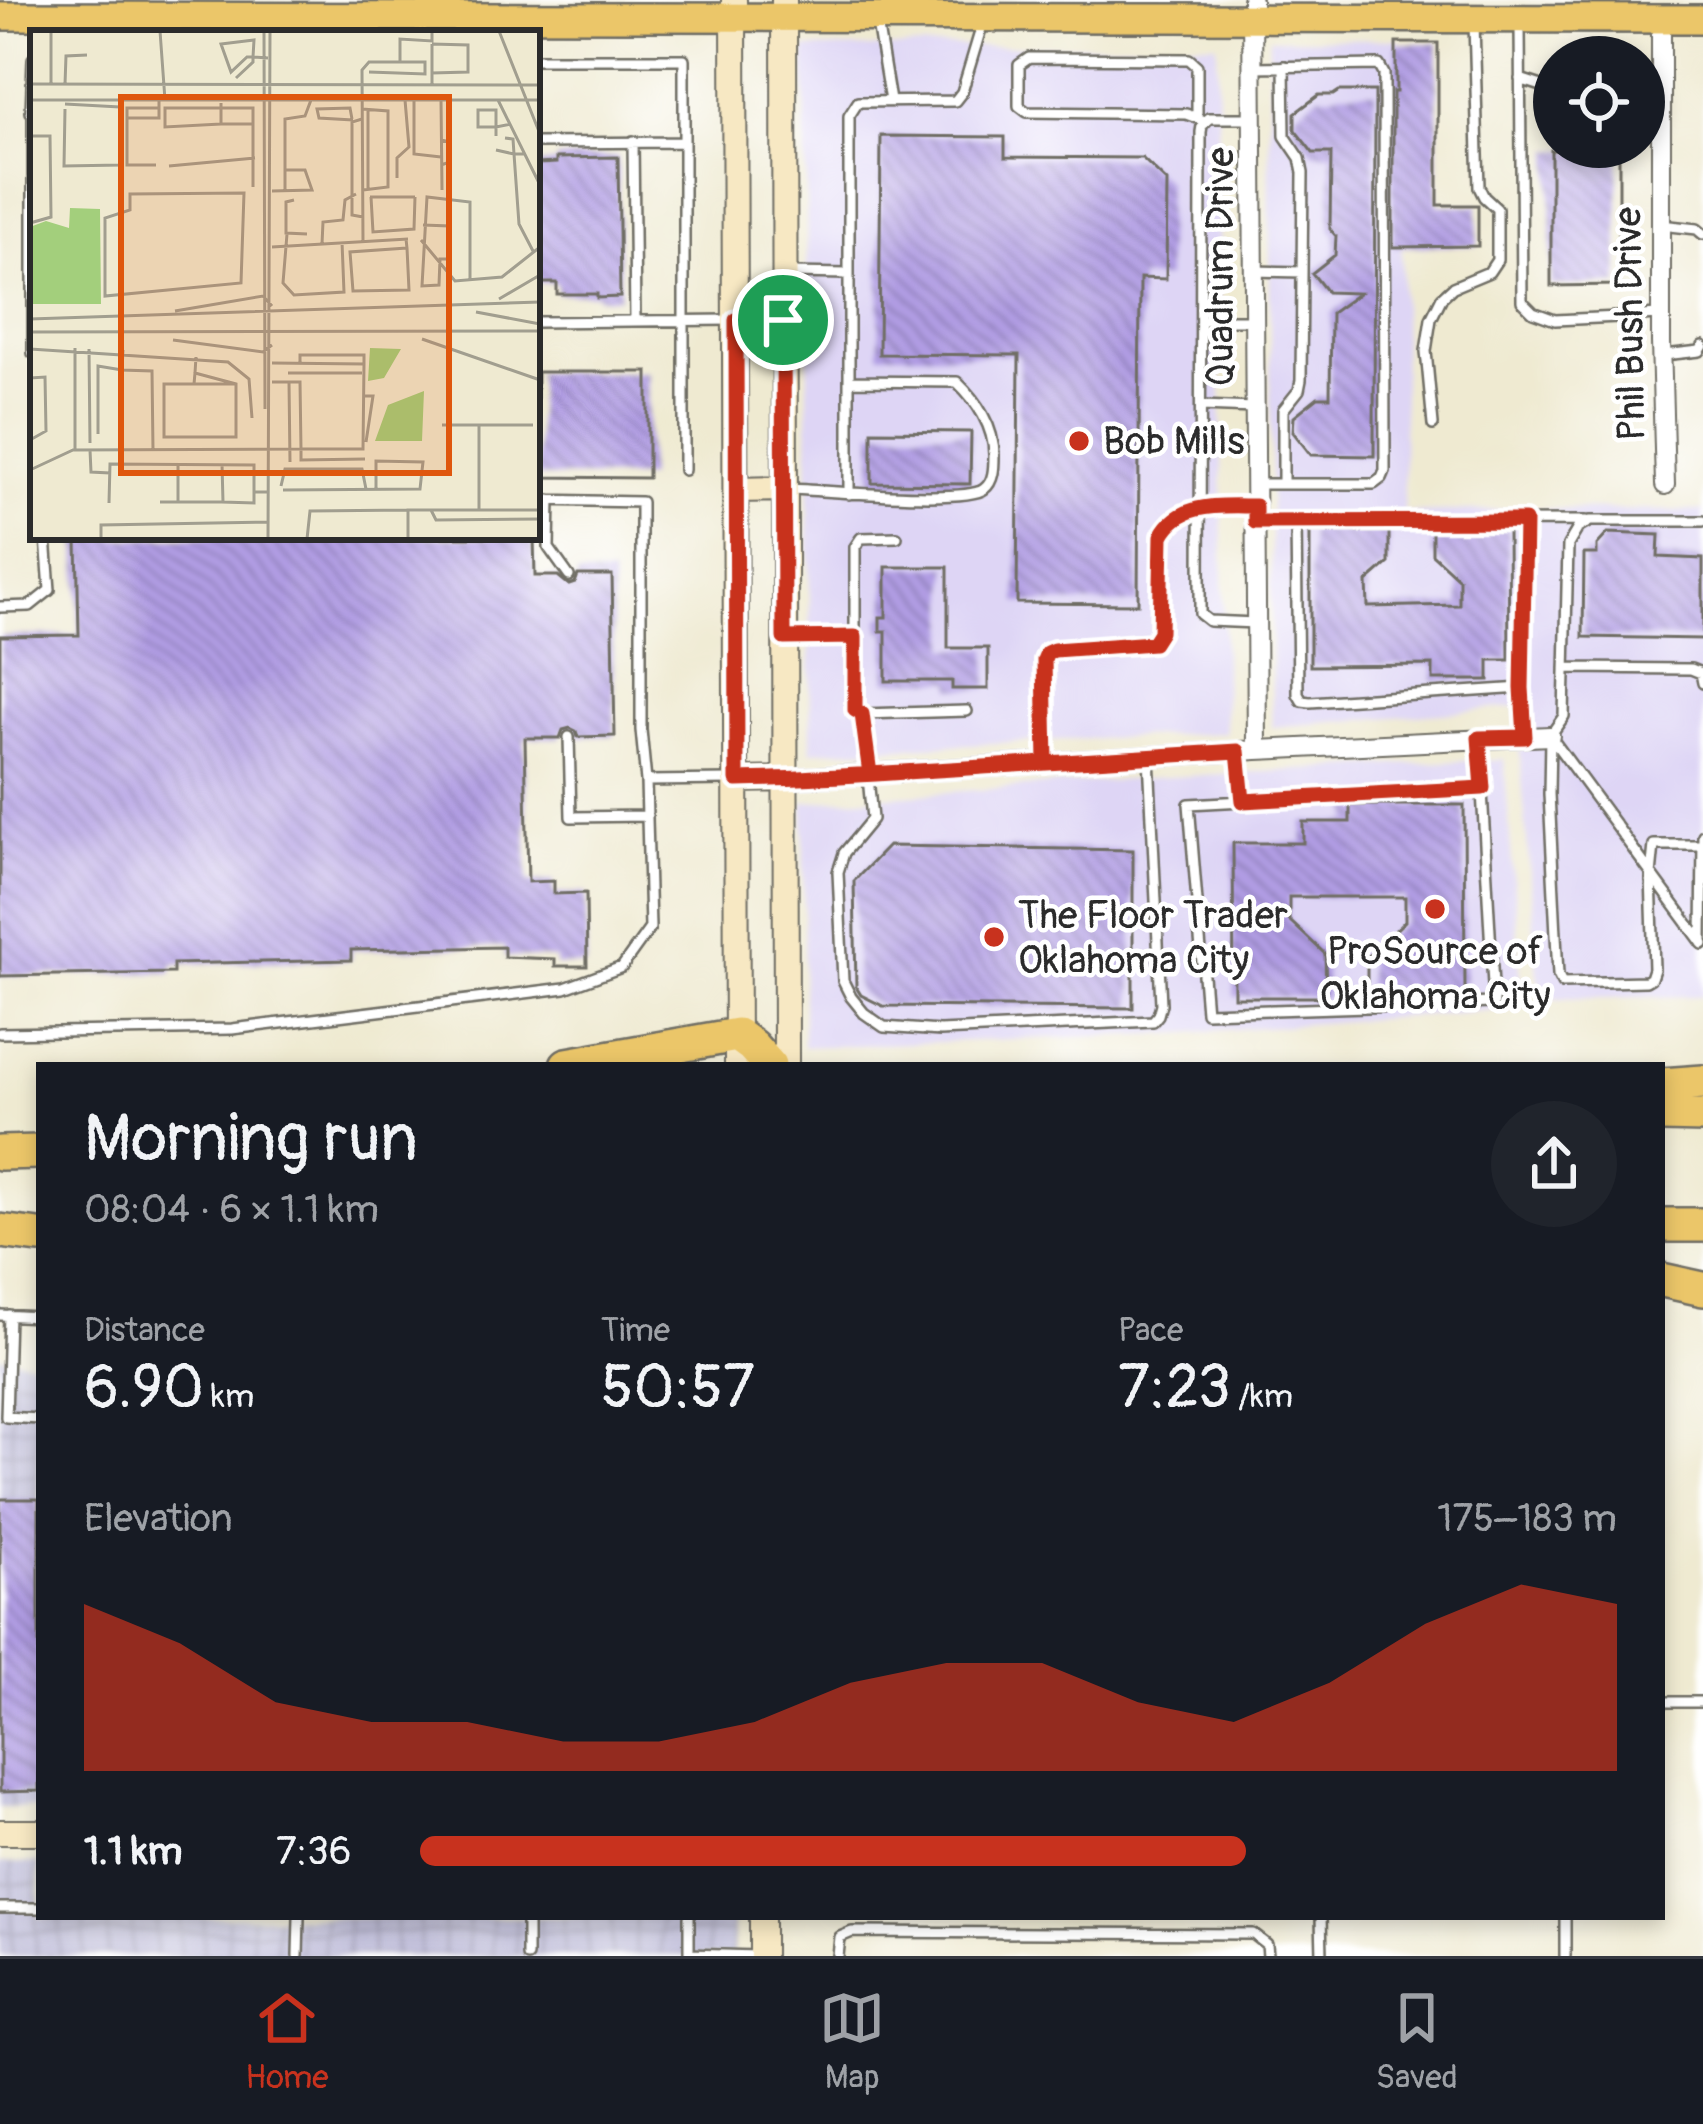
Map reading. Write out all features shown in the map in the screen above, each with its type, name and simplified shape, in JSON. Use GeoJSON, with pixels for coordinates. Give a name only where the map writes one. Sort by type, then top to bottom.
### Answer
{"type":"FeatureCollection","features":[{"type":"Feature","properties":{"kind":"highway"},"geometry":{"type":"LineString","coordinates":[[601,1062],[752,1046],[766,1062]]}},
{"type":"Feature","properties":{"kind":"highway"},"geometry":{"type":"LineString","coordinates":[[1665,1084],[1703,1082]]}},
{"type":"Feature","properties":{"kind":"highway"},"geometry":{"type":"LineString","coordinates":[[1665,1115],[1703,1116]]}},
{"type":"Feature","properties":{"kind":"highway"},"geometry":{"type":"LineString","coordinates":[[0,1228],[36,1224]]}},
{"type":"Feature","properties":{"kind":"highway"},"geometry":{"type":"LineString","coordinates":[[1665,1225],[1703,1225]]}},
{"type":"Feature","properties":{"kind":"highway"},"geometry":{"type":"LineString","coordinates":[[0,1228],[36,1235]]}},
{"type":"Feature","properties":{"kind":"highway"},"geometry":{"type":"LineString","coordinates":[[1665,1281],[1703,1289]]}},
{"type":"Feature","properties":{"kind":"main road"},"geometry":{"type":"LineString","coordinates":[[0,16],[200,25],[229,8],[520,25],[734,9],[877,17],[1251,9],[1474,18],[1703,19]]}},
{"type":"Feature","properties":{"kind":"main road"},"geometry":{"type":"LineString","coordinates":[[734,9],[737,1050]]}},
{"type":"Feature","properties":{"kind":"main road"},"geometry":{"type":"LineString","coordinates":[[784,9],[786,1062]]}},
{"type":"Feature","properties":{"kind":"main road"},"geometry":{"type":"LineString","coordinates":[[736,320],[783,320]]}},
{"type":"Feature","properties":{"kind":"main road"},"geometry":{"type":"LineString","coordinates":[[736,490],[783,489]]}},
{"type":"Feature","properties":{"kind":"main road"},"geometry":{"type":"LineString","coordinates":[[737,780],[784,779]]}},
{"type":"Feature","properties":{"kind":"main road"},"geometry":{"type":"LineString","coordinates":[[0,1832],[36,1832]]}},
{"type":"Feature","properties":{"kind":"main road"},"geometry":{"type":"LineString","coordinates":[[762,1920],[763,1956]]}},
{"type":"Feature","properties":{"kind":"street","name":"Quadrum Drive"},"geometry":{"type":"LineString","coordinates":[[1247,751],[1256,623],[1251,9]]}},
{"type":"Feature","properties":{"kind":"street","name":"Phil Bush Drive"},"geometry":{"type":"LineString","coordinates":[[1661,19],[1661,36]]}},
{"type":"Feature","properties":{"kind":"street","name":"Phil Bush Drive"},"geometry":{"type":"LineString","coordinates":[[1661,168],[1665,485]]}},
{"type":"Feature","properties":{"kind":"street"},"geometry":{"type":"LineString","coordinates":[[784,779],[1550,736]]}},
{"type":"Feature","properties":{"kind":"lane"},"geometry":{"type":"LineString","coordinates":[[877,17],[890,100]]}},
{"type":"Feature","properties":{"kind":"lane"},"geometry":{"type":"LineString","coordinates":[[850,494],[849,116],[858,102],[955,101],[962,92],[984,17]]}},
{"type":"Feature","properties":{"kind":"lane"},"geometry":{"type":"LineString","coordinates":[[1433,425],[1426,351],[1431,319],[1453,287],[1489,272],[1497,260],[1497,209],[1479,187],[1474,18]]}},
{"type":"Feature","properties":{"kind":"lane"},"geometry":{"type":"LineString","coordinates":[[1520,18],[1522,301],[1533,312],[1555,320],[1661,315]]}},
{"type":"Feature","properties":{"kind":"lane"},"geometry":{"type":"LineString","coordinates":[[540,59],[684,58],[684,470]]}},
{"type":"Feature","properties":{"kind":"lane"},"geometry":{"type":"LineString","coordinates":[[1252,118],[1201,120],[1186,114],[1028,112],[1019,106],[1018,65],[1029,58],[1189,59],[1197,66],[1201,120],[1202,132],[1200,614],[1209,621],[1256,623]]}},
{"type":"Feature","properties":{"kind":"lane"},"geometry":{"type":"LineString","coordinates":[[1282,484],[1283,410],[1301,380],[1303,172],[1285,136],[1283,66]]}},
{"type":"Feature","properties":{"kind":"lane"},"geometry":{"type":"LineString","coordinates":[[1252,67],[1382,68],[1385,470],[1374,484],[1255,484]]}},
{"type":"Feature","properties":{"kind":"lane"},"geometry":{"type":"LineString","coordinates":[[1520,79],[1533,83]]}},
{"type":"Feature","properties":{"kind":"lane"},"geometry":{"type":"LineString","coordinates":[[633,141],[635,320]]}},
{"type":"Feature","properties":{"kind":"lane"},"geometry":{"type":"LineString","coordinates":[[540,143],[683,142]]}},
{"type":"Feature","properties":{"kind":"lane"},"geometry":{"type":"LineString","coordinates":[[1661,225],[1697,229],[1703,234]]}},
{"type":"Feature","properties":{"kind":"lane"},"geometry":{"type":"LineString","coordinates":[[1253,272],[1302,272]]}},
{"type":"Feature","properties":{"kind":"lane"},"geometry":{"type":"LineString","coordinates":[[783,273],[849,274]]}},
{"type":"Feature","properties":{"kind":"lane"},"geometry":{"type":"LineString","coordinates":[[540,322],[736,320]]}},
{"type":"Feature","properties":{"kind":"lane"},"geometry":{"type":"LineString","coordinates":[[1201,320],[1253,320]]}},
{"type":"Feature","properties":{"kind":"lane"},"geometry":{"type":"LineString","coordinates":[[1662,355],[1700,351],[1703,346]]}},
{"type":"Feature","properties":{"kind":"lane"},"geometry":{"type":"LineString","coordinates":[[783,489],[979,494],[990,484],[993,433],[957,382],[850,381]]}},
{"type":"Feature","properties":{"kind":"lane"},"geometry":{"type":"LineString","coordinates":[[1201,406],[1254,408]]}},
{"type":"Feature","properties":{"kind":"lane"},"geometry":{"type":"LineString","coordinates":[[0,1033],[232,1029],[565,988],[622,967],[650,928],[641,730],[641,502],[543,500],[549,548],[568,576]]}},
{"type":"Feature","properties":{"kind":"lane"},"geometry":{"type":"LineString","coordinates":[[1046,763],[1047,653],[1153,643],[1160,632],[1162,536],[1166,527],[1200,506],[1296,522],[1703,520]]}},
{"type":"Feature","properties":{"kind":"lane"},"geometry":{"type":"LineString","coordinates":[[1525,521],[1525,737]]}},
{"type":"Feature","properties":{"kind":"lane"},"geometry":{"type":"LineString","coordinates":[[1590,521],[1578,528],[1568,545],[1564,716],[1550,736],[1551,839],[1562,983],[1651,978],[1654,844],[1703,845]]}},
{"type":"Feature","properties":{"kind":"lane"},"geometry":{"type":"LineString","coordinates":[[1296,522],[1298,694],[1302,701],[1522,688]]}},
{"type":"Feature","properties":{"kind":"lane"},"geometry":{"type":"LineString","coordinates":[[897,537],[861,538],[855,547],[855,710],[862,714],[967,711]]}},
{"type":"Feature","properties":{"kind":"lane"},"geometry":{"type":"LineString","coordinates":[[0,607],[30,607],[50,590],[46,540]]}},
{"type":"Feature","properties":{"kind":"lane"},"geometry":{"type":"LineString","coordinates":[[784,638],[855,637]]}},
{"type":"Feature","properties":{"kind":"lane"},"geometry":{"type":"LineString","coordinates":[[1565,668],[1691,669],[1701,674],[1703,683]]}},
{"type":"Feature","properties":{"kind":"lane"},"geometry":{"type":"LineString","coordinates":[[862,714],[872,819],[844,853],[838,872],[844,981],[864,1013],[884,1027],[940,1031],[1114,1024],[1153,1021],[1158,1016],[1149,757]]}},
{"type":"Feature","properties":{"kind":"lane"},"geometry":{"type":"LineString","coordinates":[[1550,736],[1703,943]]}},
{"type":"Feature","properties":{"kind":"lane"},"geometry":{"type":"LineString","coordinates":[[569,737],[571,817],[647,816]]}},
{"type":"Feature","properties":{"kind":"lane"},"geometry":{"type":"LineString","coordinates":[[1479,738],[1483,788],[1495,1004],[1206,1012],[1190,804],[1483,788]]}},
{"type":"Feature","properties":{"kind":"lane"},"geometry":{"type":"LineString","coordinates":[[1243,801],[1247,751]]}},
{"type":"Feature","properties":{"kind":"lane"},"geometry":{"type":"LineString","coordinates":[[646,782],[737,780]]}},
{"type":"Feature","properties":{"kind":"lane"},"geometry":{"type":"LineString","coordinates":[[1703,835],[1703,943]]}},
{"type":"Feature","properties":{"kind":"lane"},"geometry":{"type":"LineString","coordinates":[[36,1317],[5,1315],[3,1416],[36,1419]]}},
{"type":"Feature","properties":{"kind":"lane"},"geometry":{"type":"LineString","coordinates":[[1668,1702],[1703,1702]]}},
{"type":"Feature","properties":{"kind":"lane"},"geometry":{"type":"LineString","coordinates":[[0,1908],[36,1908]]}},
{"type":"Feature","properties":{"kind":"lane"},"geometry":{"type":"LineString","coordinates":[[298,1920],[298,1956]]}},
{"type":"Feature","properties":{"kind":"lane"},"geometry":{"type":"LineString","coordinates":[[527,1920],[527,1956]]}},
{"type":"Feature","properties":{"kind":"lane"},"geometry":{"type":"LineString","coordinates":[[689,1920],[689,1955],[763,1956]]}},
{"type":"Feature","properties":{"kind":"lane"},"geometry":{"type":"LineString","coordinates":[[1321,1920],[1322,1956]]}},
{"type":"Feature","properties":{"kind":"lane"},"geometry":{"type":"LineString","coordinates":[[1565,1920],[1565,1956]]}},
{"type":"Feature","properties":{"kind":"lane"},"geometry":{"type":"LineString","coordinates":[[838,1956],[840,1937],[852,1932],[1252,1934],[1267,1945],[1268,1956]]}},
{"type":"Feature","properties":{"kind":"shaded area"},"geometry":{"type":"Polygon","coordinates":[[[1269,38],[1400,39],[1404,513],[1703,511],[1703,996],[1540,999],[1516,707],[1272,727],[1269,38]]]}},
{"type":"Feature","properties":{"kind":"shaded area"},"geometry":{"type":"Polygon","coordinates":[[[1217,43],[1225,733],[811,751],[805,49],[1217,43]]]}},
{"type":"Feature","properties":{"kind":"shaded area"},"geometry":{"type":"Polygon","coordinates":[[[1504,759],[1523,1008],[1185,1033],[803,1047],[804,802],[1504,759]]]}},
{"type":"Feature","properties":{"kind":"shaded area"},"geometry":{"type":"Polygon","coordinates":[[[0,1356],[36,1362],[36,1808],[0,1807],[0,1356]]]}},
{"type":"Feature","properties":{"kind":"shaded area"},"geometry":{"type":"Polygon","coordinates":[[[0,1863],[36,1863],[36,1920],[733,1920],[733,1956],[0,1956],[0,1863]]]}},
{"type":"Feature","properties":{"kind":"building"},"geometry":{"type":"Polygon","coordinates":[[[1396,43],[1438,43],[1438,205],[1478,205],[1478,246],[1393,247],[1396,43]]]}},
{"type":"Feature","properties":{"kind":"building"},"geometry":{"type":"Polygon","coordinates":[[[1375,91],[1374,456],[1311,455],[1293,432],[1294,416],[1318,397],[1330,397],[1331,313],[1359,293],[1327,292],[1312,273],[1335,255],[1336,236],[1330,229],[1331,153],[1313,153],[1295,130],[1295,113],[1319,95],[1375,91]]]}},
{"type":"Feature","properties":{"kind":"building","name":"Bob Mills"},"geometry":{"type":"Polygon","coordinates":[[[881,136],[1005,137],[1005,157],[1142,158],[1167,182],[1166,279],[1140,278],[1138,604],[1017,603],[1019,355],[879,354],[881,136]]]}},
{"type":"Feature","properties":{"kind":"building"},"geometry":{"type":"Polygon","coordinates":[[[618,157],[620,297],[557,294],[557,283],[540,283],[540,164],[556,163],[556,158],[618,157]]]}},
{"type":"Feature","properties":{"kind":"building"},"geometry":{"type":"Polygon","coordinates":[[[1551,168],[1619,168],[1619,285],[1551,286],[1551,168]]]}},
{"type":"Feature","properties":{"kind":"building"},"geometry":{"type":"Polygon","coordinates":[[[540,372],[648,372],[648,478],[540,477],[540,372]]]}},
{"type":"Feature","properties":{"kind":"building"},"geometry":{"type":"Polygon","coordinates":[[[872,431],[971,432],[970,484],[872,483],[872,431]]]}},
{"type":"Feature","properties":{"kind":"building"},"geometry":{"type":"Polygon","coordinates":[[[1432,530],[1508,530],[1509,660],[1489,660],[1489,680],[1433,680],[1433,665],[1310,666],[1310,531],[1389,531],[1389,563],[1367,582],[1368,607],[1459,605],[1459,579],[1432,554],[1432,530]]]}},
{"type":"Feature","properties":{"kind":"building"},"geometry":{"type":"Polygon","coordinates":[[[1608,533],[1659,535],[1658,557],[1703,559],[1703,639],[1583,637],[1584,554],[1597,554],[1597,545],[1608,533]]]}},
{"type":"Feature","properties":{"kind":"building"},"geometry":{"type":"Polygon","coordinates":[[[77,540],[534,540],[535,576],[558,576],[569,585],[578,575],[612,575],[615,736],[578,737],[570,728],[560,738],[525,738],[528,882],[554,881],[554,894],[586,893],[587,966],[504,957],[504,947],[351,950],[351,960],[173,964],[173,973],[0,976],[0,636],[79,635],[77,540]]]}},
{"type":"Feature","properties":{"kind":"building"},"geometry":{"type":"Polygon","coordinates":[[[886,567],[948,567],[948,648],[988,648],[988,689],[952,689],[952,681],[886,681],[886,631],[880,631],[880,617],[886,617],[886,567]]]}},
{"type":"Feature","properties":{"kind":"building","name":"ProSource of Oklahoma City"},"geometry":{"type":"Polygon","coordinates":[[[1350,805],[1464,805],[1465,994],[1367,994],[1367,957],[1405,921],[1405,897],[1289,897],[1289,920],[1325,954],[1326,997],[1234,997],[1233,843],[1303,843],[1303,822],[1350,822],[1350,805]]]}},
{"type":"Feature","properties":{"kind":"building","name":"The Floor Trader Oklahoma City"},"geometry":{"type":"Polygon","coordinates":[[[888,846],[1133,850],[1133,1008],[883,1006],[861,995],[856,987],[854,881],[888,846]]]}},
{"type":"Feature","properties":{"kind":"building"},"geometry":{"type":"Polygon","coordinates":[[[0,1499],[36,1499],[36,1791],[0,1792],[0,1499]]]}},
{"type":"Feature","properties":{"kind":"place","name":"Bob Mills"},"geometry":{"type":"Point","coordinates":[1079,441]}},
{"type":"Feature","properties":{"kind":"place","name":"ProSource of Oklahoma City"},"geometry":{"type":"Point","coordinates":[1435,909]}},
{"type":"Feature","properties":{"kind":"place","name":"The Floor Trader Oklahoma City"},"geometry":{"type":"Point","coordinates":[994,937]}},
{"type":"Feature","properties":{"kind":"route"},"geometry":{"type":"LineString","coordinates":[[783,320],[736,320],[737,780],[784,779],[870,774],[1046,763],[1044,660],[1047,653],[1153,643],[1160,632],[1162,536],[1166,527],[1200,506],[1255,506],[1255,522],[1525,521],[1525,737],[1479,738],[1483,788],[1243,801],[1238,751],[870,774],[862,714],[855,710],[855,637],[784,638],[783,320]]}}]}
